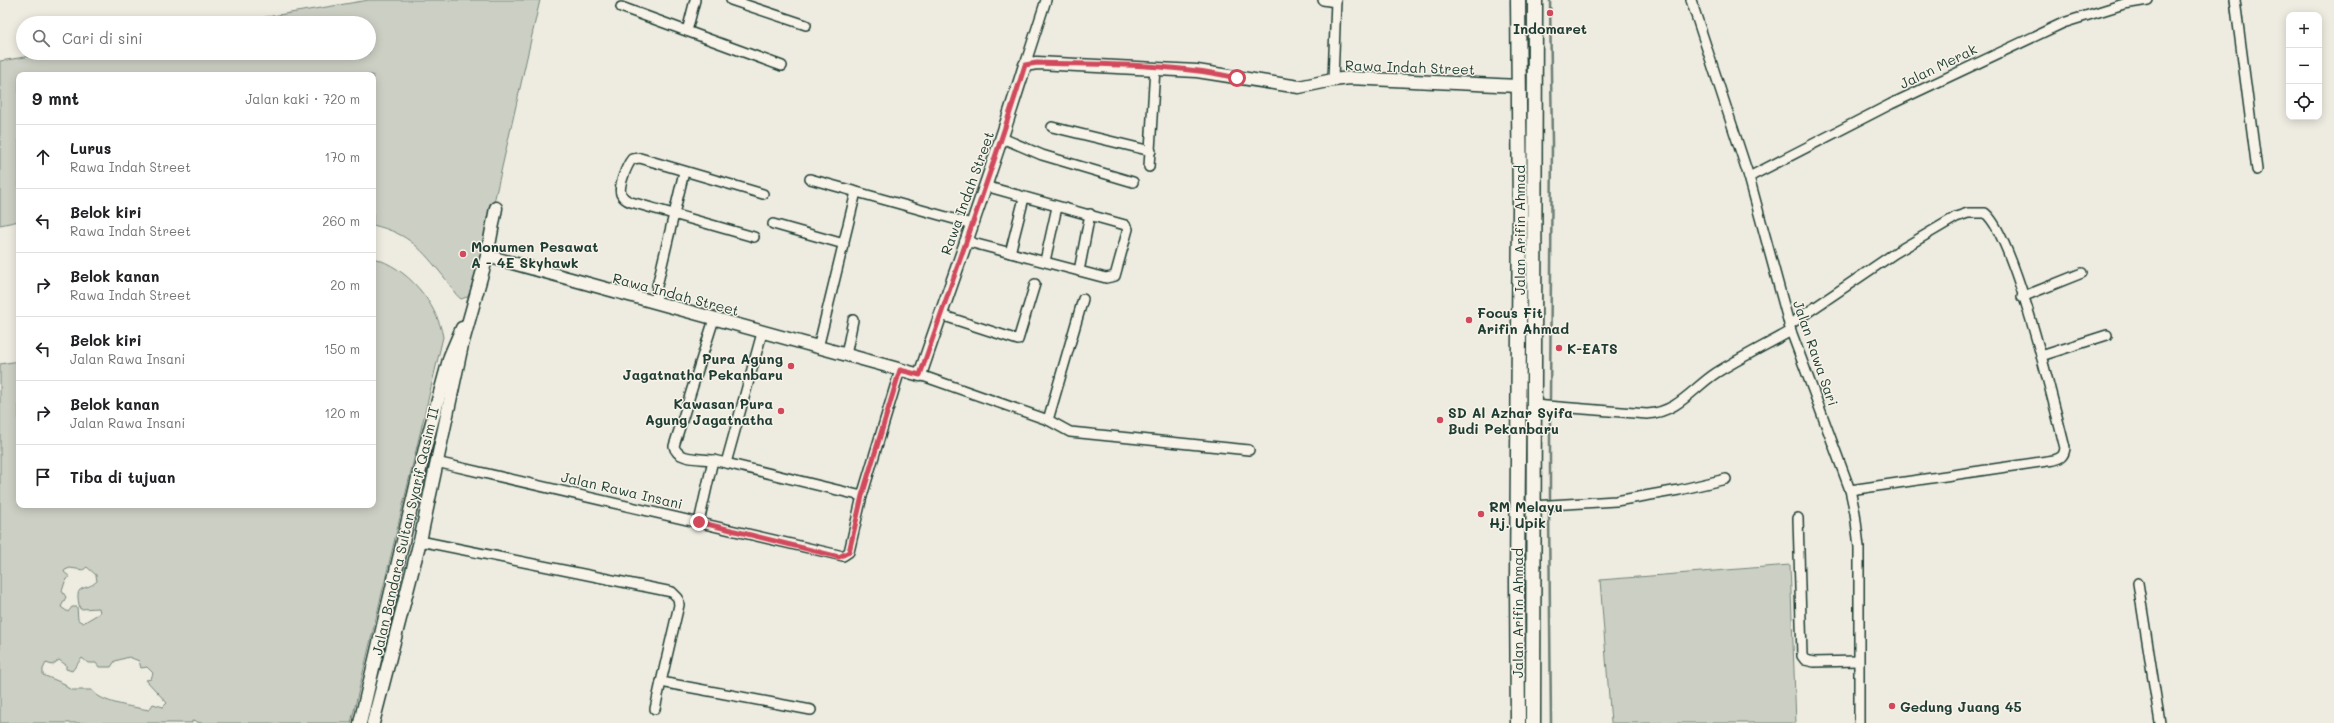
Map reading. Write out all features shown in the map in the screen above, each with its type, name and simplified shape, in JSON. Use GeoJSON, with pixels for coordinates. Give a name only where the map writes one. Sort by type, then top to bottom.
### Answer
{"type":"FeatureCollection","features":[{"type":"Feature","properties":{"kind":"main road","name":"Jalan Arifin Ahmad"},"geometry":{"type":"LineString","coordinates":[[1518,0],[1514,86],[1520,272],[1517,581],[1518,723]]}},
{"type":"Feature","properties":{"kind":"main road","name":"Jalan Arifin Ahmad"},"geometry":{"type":"LineString","coordinates":[[1533,723],[1533,506],[1536,272],[1535,0]]}},
{"type":"Feature","properties":{"kind":"main road"},"geometry":{"type":"LineString","coordinates":[[1520,272],[1536,272]]}},
{"type":"Feature","properties":{"kind":"street"},"geometry":{"type":"LineString","coordinates":[[687,31],[695,0]]}},
{"type":"Feature","properties":{"kind":"street"},"geometry":{"type":"LineString","coordinates":[[731,0],[806,25]]}},
{"type":"Feature","properties":{"kind":"street"},"geometry":{"type":"LineString","coordinates":[[1025,65],[1046,0]]}},
{"type":"Feature","properties":{"kind":"street"},"geometry":{"type":"LineString","coordinates":[[1323,0],[1336,1],[1333,80]]}},
{"type":"Feature","properties":{"kind":"street","name":"Jalan Rawa Sari"},"geometry":{"type":"LineString","coordinates":[[1691,0],[1749,177],[1790,328],[1850,490],[1856,513],[1859,547],[1859,723]]}},
{"type":"Feature","properties":{"kind":"street","name":"Jalan Merak"},"geometry":{"type":"LineString","coordinates":[[1749,177],[1891,104],[2063,22],[2123,2],[2148,0]]}},
{"type":"Feature","properties":{"kind":"street"},"geometry":{"type":"LineString","coordinates":[[2235,0],[2257,170]]}},
{"type":"Feature","properties":{"kind":"street"},"geometry":{"type":"LineString","coordinates":[[621,7],[782,66]]}},
{"type":"Feature","properties":{"kind":"street","name":"Rawa Indah Street"},"geometry":{"type":"LineString","coordinates":[[487,256],[762,333],[920,375],[965,241],[1002,138],[1025,65],[1037,63],[1155,68],[1217,74],[1299,87],[1350,78],[1514,86]]}},
{"type":"Feature","properties":{"kind":"street"},"geometry":{"type":"LineString","coordinates":[[1149,167],[1155,68]]}},
{"type":"Feature","properties":{"kind":"street"},"geometry":{"type":"LineString","coordinates":[[1052,127],[1151,151]]}},
{"type":"Feature","properties":{"kind":"street"},"geometry":{"type":"LineString","coordinates":[[1002,138],[1042,155],[1133,182]]}},
{"type":"Feature","properties":{"kind":"street"},"geometry":{"type":"LineString","coordinates":[[754,237],[675,216],[631,202],[623,196],[620,189],[628,165],[636,158],[763,194]]}},
{"type":"Feature","properties":{"kind":"street"},"geometry":{"type":"LineString","coordinates":[[656,303],[657,286],[675,216],[684,172]]}},
{"type":"Feature","properties":{"kind":"street"},"geometry":{"type":"LineString","coordinates":[[810,178],[972,224]]}},
{"type":"Feature","properties":{"kind":"street"},"geometry":{"type":"LineString","coordinates":[[965,241],[1106,278],[1115,276],[1128,228],[1122,224],[1090,214],[1057,207],[985,186]]}},
{"type":"Feature","properties":{"kind":"street"},"geometry":{"type":"LineString","coordinates":[[818,348],[856,192]]}},
{"type":"Feature","properties":{"kind":"street"},"geometry":{"type":"LineString","coordinates":[[1010,253],[1024,198]]}},
{"type":"Feature","properties":{"kind":"street"},"geometry":{"type":"LineString","coordinates":[[1045,262],[1057,207]]}},
{"type":"Feature","properties":{"kind":"street"},"geometry":{"type":"LineString","coordinates":[[473,310],[487,256],[496,208]]}},
{"type":"Feature","properties":{"kind":"street"},"geometry":{"type":"LineString","coordinates":[[1534,405],[1647,414],[1661,412],[1686,400],[1696,388],[1717,373],[1790,328],[1895,253],[1939,226],[1968,213],[1985,214],[1997,227],[2041,356],[2065,448],[2062,457],[2054,460],[1850,490]]}},
{"type":"Feature","properties":{"kind":"street"},"geometry":{"type":"LineString","coordinates":[[1079,271],[1090,214]]}},
{"type":"Feature","properties":{"kind":"street"},"geometry":{"type":"LineString","coordinates":[[772,224],[844,244]]}},
{"type":"Feature","properties":{"kind":"street"},"geometry":{"type":"LineString","coordinates":[[2022,297],[2082,273]]}},
{"type":"Feature","properties":{"kind":"street"},"geometry":{"type":"LineString","coordinates":[[941,315],[1018,340],[1035,284]]}},
{"type":"Feature","properties":{"kind":"street"},"geometry":{"type":"LineString","coordinates":[[1048,420],[1083,299]]}},
{"type":"Feature","properties":{"kind":"street","name":"Jalan Bandara Sultan Syarif Qasim II"},"geometry":{"type":"LineString","coordinates":[[373,723],[420,541],[462,345],[473,310]]}},
{"type":"Feature","properties":{"kind":"street","name":"Jalan Bandara Sultan Syarif Qasim II"},"geometry":{"type":"LineString","coordinates":[[360,723],[426,444],[450,356],[456,338],[473,310]]}},
{"type":"Feature","properties":{"kind":"street"},"geometry":{"type":"LineString","coordinates":[[714,319],[674,446],[676,452],[682,456],[713,460],[862,496]]}},
{"type":"Feature","properties":{"kind":"street"},"geometry":{"type":"LineString","coordinates":[[846,355],[853,320]]}},
{"type":"Feature","properties":{"kind":"street"},"geometry":{"type":"LineString","coordinates":[[726,463],[762,333]]}},
{"type":"Feature","properties":{"kind":"street"},"geometry":{"type":"LineString","coordinates":[[2041,356],[2107,335]]}},
{"type":"Feature","properties":{"kind":"street","name":"Jalan Rawa Insani"},"geometry":{"type":"LineString","coordinates":[[436,462],[843,556],[849,552],[862,496],[900,370]]}},
{"type":"Feature","properties":{"kind":"street"},"geometry":{"type":"LineString","coordinates":[[920,375],[1048,420],[1060,428],[1081,434],[1249,450]]}},
{"type":"Feature","properties":{"kind":"street"},"geometry":{"type":"LineString","coordinates":[[699,522],[713,460]]}},
{"type":"Feature","properties":{"kind":"street"},"geometry":{"type":"LineString","coordinates":[[1533,506],[1616,502],[1726,479]]}},
{"type":"Feature","properties":{"kind":"street"},"geometry":{"type":"LineString","coordinates":[[1798,518],[1802,656],[1805,660],[1814,662],[1858,661]]}},
{"type":"Feature","properties":{"kind":"street"},"geometry":{"type":"LineString","coordinates":[[420,541],[672,592],[678,598],[678,605],[655,709]]}},
{"type":"Feature","properties":{"kind":"street"},"geometry":{"type":"LineString","coordinates":[[2138,583],[2160,723]]}},
{"type":"Feature","properties":{"kind":"street"},"geometry":{"type":"LineString","coordinates":[[661,682],[811,710]]}},
{"type":"Feature","properties":{"kind":"street"},"geometry":{"type":"LineString","coordinates":[[368,690],[381,692]]}},
{"type":"Feature","properties":{"kind":"shaded area"},"geometry":{"type":"Polygon","coordinates":[[[369,0],[540,0],[473,295],[461,299],[428,258],[414,244],[396,233],[376,226],[376,72],[16,72],[16,222],[0,225],[0,61],[16,58],[16,60],[376,60],[376,16],[272,16],[369,0]]]}},
{"type":"Feature","properties":{"kind":"shaded area"},"geometry":{"type":"Polygon","coordinates":[[[376,259],[397,269],[409,278],[427,299],[440,324],[443,337],[351,723],[202,723],[192,721],[192,723],[0,723],[0,364],[16,361],[16,508],[376,508],[376,259]],[[87,567],[83,570],[70,568],[64,572],[70,577],[66,579],[62,591],[66,597],[61,607],[68,612],[72,607],[77,607],[78,620],[83,623],[100,613],[99,608],[80,609],[78,600],[79,591],[97,581],[96,575],[87,567]],[[129,657],[115,661],[111,667],[99,667],[96,663],[88,663],[82,658],[72,671],[66,669],[66,665],[59,660],[52,665],[46,663],[43,669],[43,675],[65,684],[66,687],[72,690],[92,690],[102,698],[118,704],[149,710],[153,704],[163,707],[167,703],[146,680],[151,679],[153,673],[147,667],[141,668],[139,661],[129,657]]]}},
{"type":"Feature","properties":{"kind":"shaded area"},"geometry":{"type":"Polygon","coordinates":[[[1790,565],[1796,723],[1611,723],[1600,580],[1790,565]]]}},
{"type":"Feature","properties":{"kind":"waterway"},"geometry":{"type":"LineString","coordinates":[[1550,0],[1552,143],[1550,399]]}},
{"type":"Feature","properties":{"kind":"waterway"},"geometry":{"type":"LineString","coordinates":[[1550,413],[1550,498]]}},
{"type":"Feature","properties":{"kind":"waterway"},"geometry":{"type":"LineString","coordinates":[[1549,512],[1551,723]]}},
{"type":"Feature","properties":{"kind":"place","name":"Indomaret"},"geometry":{"type":"Point","coordinates":[1550,13]}},
{"type":"Feature","properties":{"kind":"place","name":"Monumen Pesawat A - 4E Skyhawk"},"geometry":{"type":"Point","coordinates":[463,254]}},
{"type":"Feature","properties":{"kind":"place","name":"Focus Fit Arifin Ahmad"},"geometry":{"type":"Point","coordinates":[1469,320]}},
{"type":"Feature","properties":{"kind":"place","name":"K-EATS"},"geometry":{"type":"Point","coordinates":[1559,348]}},
{"type":"Feature","properties":{"kind":"place","name":"Pura Agung Jagatnatha Pekanbaru"},"geometry":{"type":"Point","coordinates":[791,366]}},
{"type":"Feature","properties":{"kind":"place","name":"Kawasan Pura Agung Jagatnatha"},"geometry":{"type":"Point","coordinates":[781,411]}},
{"type":"Feature","properties":{"kind":"place","name":"SD Al Azhar Syifa Budi Pekanbaru"},"geometry":{"type":"Point","coordinates":[1440,420]}},
{"type":"Feature","properties":{"kind":"place","name":"RM Melayu Hj. Upik"},"geometry":{"type":"Point","coordinates":[1481,514]}},
{"type":"Feature","properties":{"kind":"place","name":"Gedung Juang 45"},"geometry":{"type":"Point","coordinates":[1892,706]}},
{"type":"Feature","properties":{"kind":"route"},"geometry":{"type":"LineString","coordinates":[[699,522],[839,557],[846,555],[849,552],[862,496],[900,370],[920,375],[965,241],[1002,138],[1025,65],[1037,63],[1155,68],[1197,71],[1237,78]]}}]}
